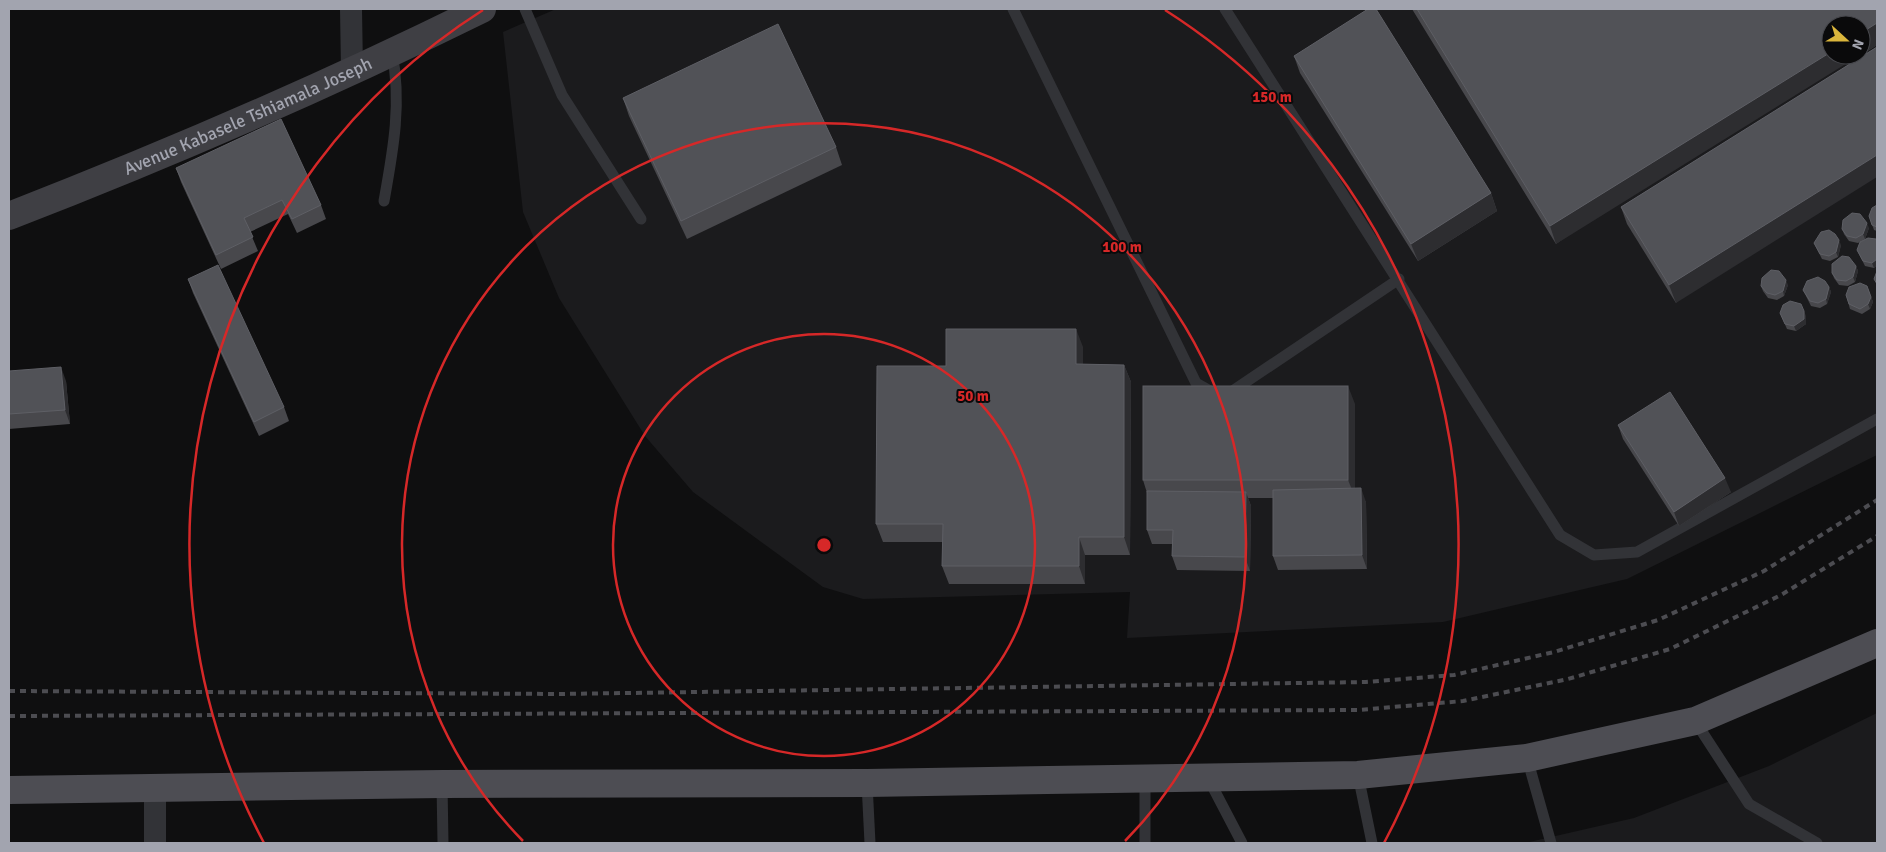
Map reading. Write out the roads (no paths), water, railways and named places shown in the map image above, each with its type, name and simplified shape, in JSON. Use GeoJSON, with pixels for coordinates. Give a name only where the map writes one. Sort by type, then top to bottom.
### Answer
{"type":"FeatureCollection","features":[{"type":"Feature","properties":{"kind":"main road","name":"Avenue Kabasele Tshiamala Joseph"},"geometry":{"type":"LineString","coordinates":[[9,216],[96,182],[392,53],[482,9]]}},
{"type":"Feature","properties":{"kind":"main road"},"geometry":{"type":"LineString","coordinates":[[9,790],[442,784],[867,783],[1358,774],[1527,758],[1695,721],[1877,643]]}},
{"type":"Feature","properties":{"kind":"street"},"geometry":{"type":"LineString","coordinates":[[351,9],[352,70]]}},
{"type":"Feature","properties":{"kind":"street"},"geometry":{"type":"LineString","coordinates":[[155,789],[156,843]]}},
{"type":"Feature","properties":{"kind":"lane"},"geometry":{"type":"LineString","coordinates":[[525,9],[562,95],[641,219]]}},
{"type":"Feature","properties":{"kind":"lane"},"geometry":{"type":"LineString","coordinates":[[1013,9],[1196,383],[1209,392],[1228,394],[1399,279]]}},
{"type":"Feature","properties":{"kind":"lane"},"geometry":{"type":"LineString","coordinates":[[1225,9],[1399,279],[1560,535],[1594,556],[1636,552],[1877,419]]}},
{"type":"Feature","properties":{"kind":"lane"},"geometry":{"type":"LineString","coordinates":[[384,201],[396,135],[396,74],[392,53]]}},
{"type":"Feature","properties":{"kind":"lane"},"geometry":{"type":"LineString","coordinates":[[1695,721],[1750,804],[1816,843]]}},
{"type":"Feature","properties":{"kind":"lane"},"geometry":{"type":"LineString","coordinates":[[1527,758],[1551,843]]}},
{"type":"Feature","properties":{"kind":"lane"},"geometry":{"type":"LineString","coordinates":[[1358,774],[1372,843]]}},
{"type":"Feature","properties":{"kind":"lane"},"geometry":{"type":"LineString","coordinates":[[1208,777],[1242,843]]}},
{"type":"Feature","properties":{"kind":"lane"},"geometry":{"type":"LineString","coordinates":[[1145,778],[1145,843]]}},
{"type":"Feature","properties":{"kind":"lane"},"geometry":{"type":"LineString","coordinates":[[867,783],[870,843]]}},
{"type":"Feature","properties":{"kind":"lane"},"geometry":{"type":"LineString","coordinates":[[442,784],[444,843]]}},
{"type":"Feature","properties":{"kind":"railway"},"geometry":{"type":"LineString","coordinates":[[9,691],[561,694],[1366,682],[1454,675],[1554,652],[1658,620],[1764,571],[1877,500]]}},
{"type":"Feature","properties":{"kind":"railway"},"geometry":{"type":"LineString","coordinates":[[9,716],[1358,710],[1463,701],[1568,679],[1670,649],[1781,595],[1877,536]]}}]}
